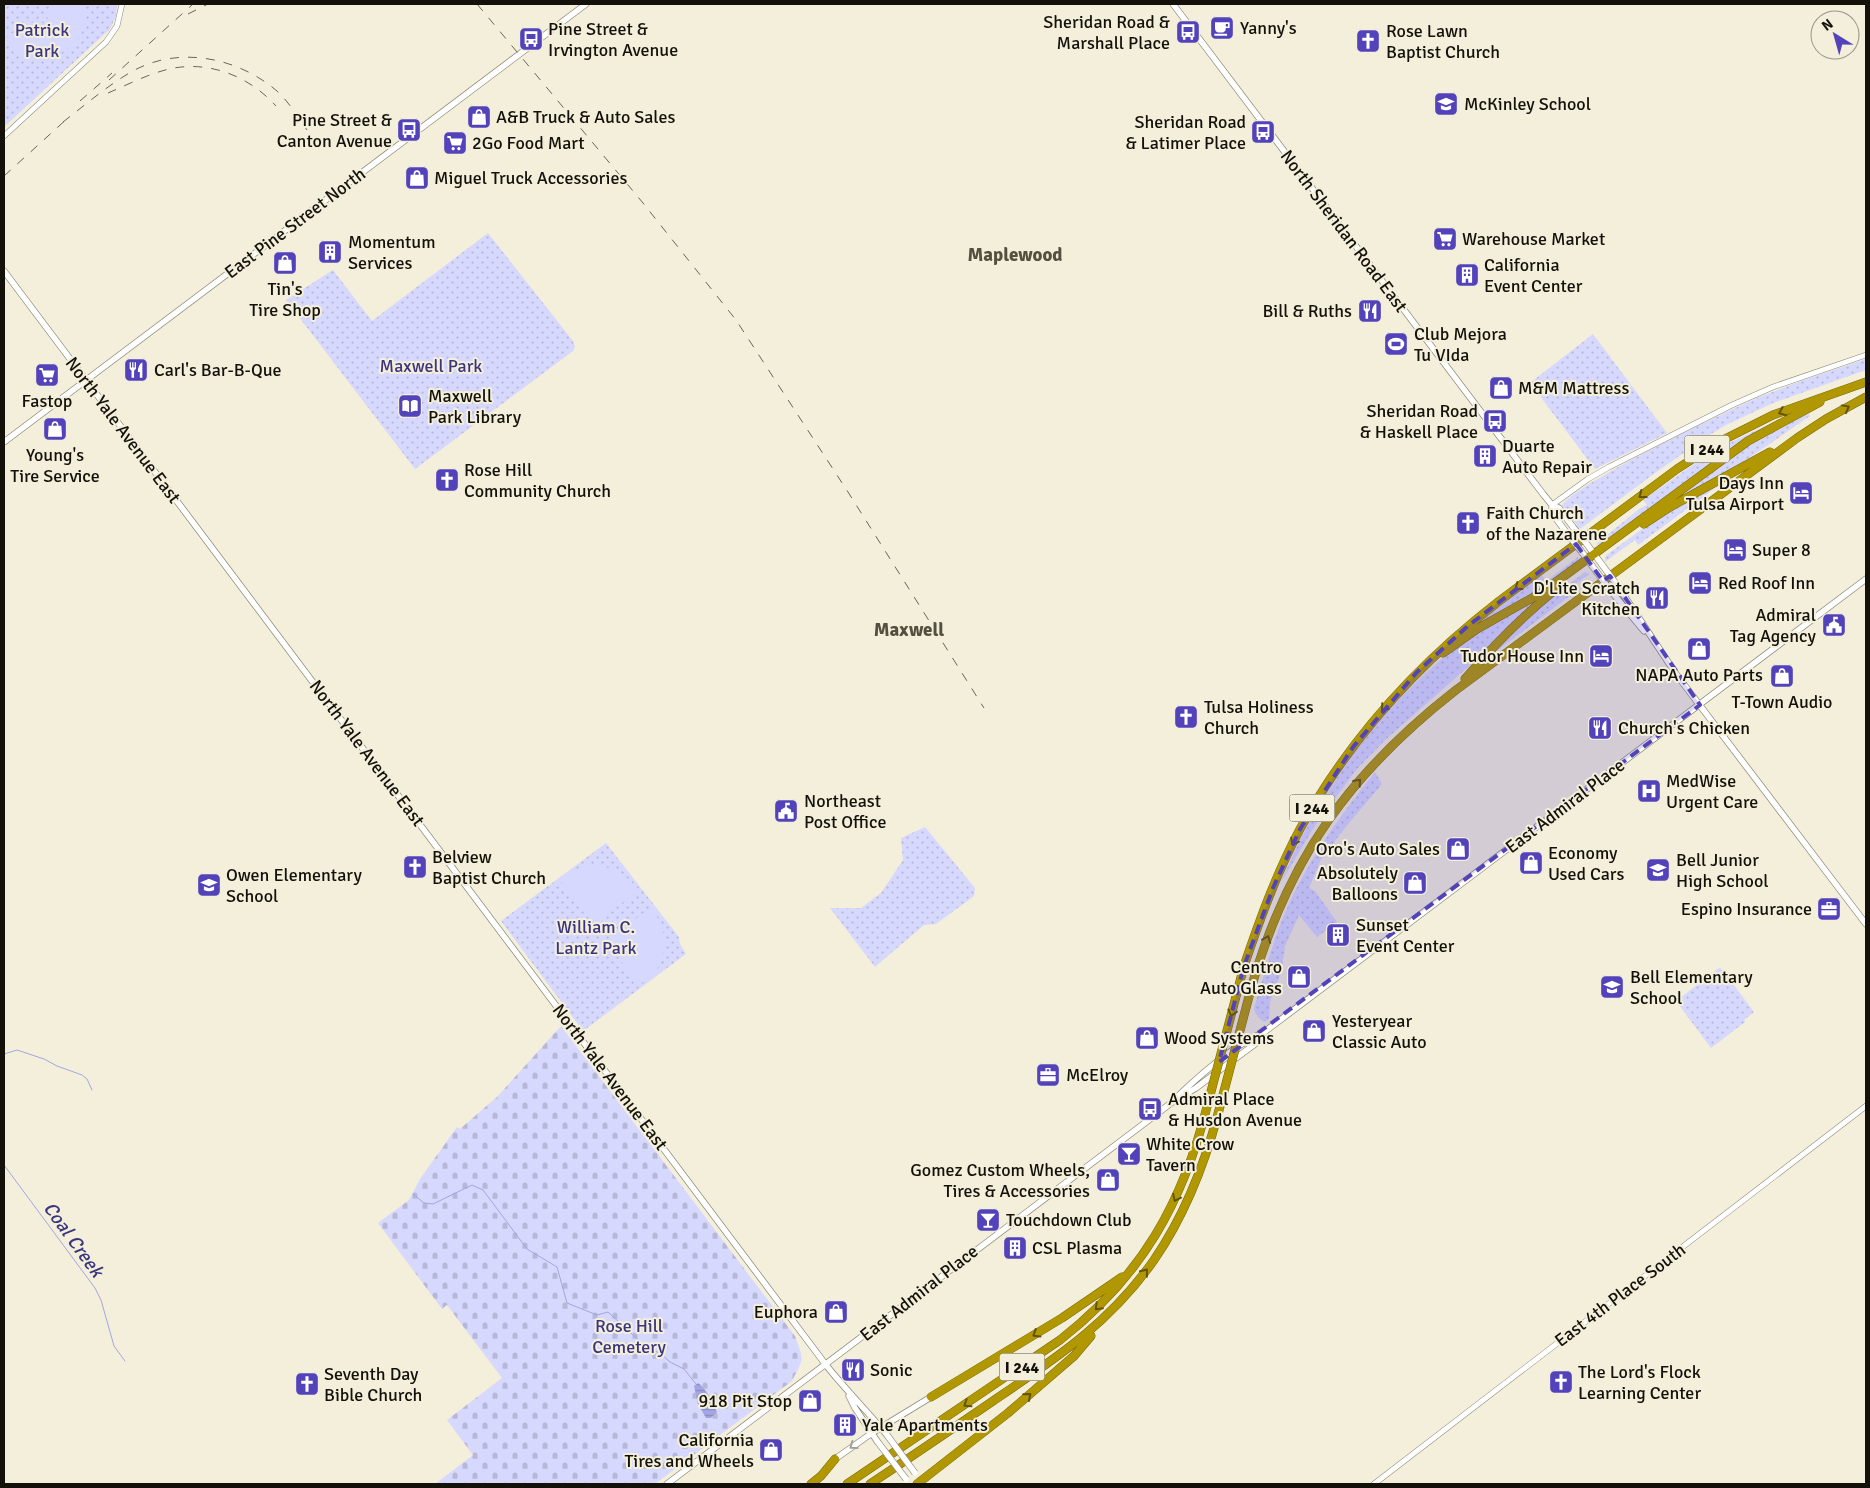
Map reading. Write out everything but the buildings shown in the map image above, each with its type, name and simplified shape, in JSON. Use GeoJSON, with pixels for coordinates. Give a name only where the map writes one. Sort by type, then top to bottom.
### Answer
{"type":"FeatureCollection","features":[{"type":"Feature","properties":{"kind":"highway","name":"I 244"},"geometry":{"type":"LineString","coordinates":[[847,1484],[1060,1340],[1096,1309],[1130,1271],[1152,1242],[1176,1198],[1194,1154],[1244,966],[1276,880],[1300,829],[1317,800],[1358,739],[1389,702],[1451,640],[1491,608],[1696,456],[1749,426],[1866,382]]}},
{"type":"Feature","properties":{"kind":"highway"},"geometry":{"type":"LineString","coordinates":[[1596,556],[1748,441],[1844,390]]}},
{"type":"Feature","properties":{"kind":"highway","name":"I 244"},"geometry":{"type":"LineString","coordinates":[[870,1484],[1065,1352],[1098,1325],[1154,1260],[1173,1229],[1197,1181],[1218,1114],[1252,985],[1265,943],[1286,892],[1307,853],[1328,820],[1345,796],[1385,751],[1411,726],[1456,690],[1797,438],[1826,419],[1866,398]]}},
{"type":"Feature","properties":{"kind":"highway"},"geometry":{"type":"LineString","coordinates":[[1417,672],[1466,636],[1541,593],[1670,506],[1797,438]]}},
{"type":"Feature","properties":{"kind":"highway"},"geometry":{"type":"LineString","coordinates":[[1456,690],[1483,657],[1532,609],[1589,561]]}},
{"type":"Feature","properties":{"kind":"highway"},"geometry":{"type":"LineString","coordinates":[[930,1397],[1062,1318],[1130,1271]]}},
{"type":"Feature","properties":{"kind":"highway"},"geometry":{"type":"LineString","coordinates":[[921,1483],[990,1429],[1074,1356],[1113,1309]]}},
{"type":"Feature","properties":{"kind":"highway"},"geometry":{"type":"LineString","coordinates":[[811,1484],[821,1476],[835,1459]]}},
{"type":"Feature","properties":{"kind":"main road","name":"East Pine Street North"},"geometry":{"type":"LineString","coordinates":[[4,442],[586,4]]}},
{"type":"Feature","properties":{"kind":"main road","name":"North Sheridan Road East"},"geometry":{"type":"LineString","coordinates":[[1172,4],[1552,505],[1559,508],[1596,556],[1631,604],[1651,638],[1700,705],[1866,924]]}},
{"type":"Feature","properties":{"kind":"main road","name":"North Yale Avenue East"},"geometry":{"type":"LineString","coordinates":[[4,271],[848,1393]]}},
{"type":"Feature","properties":{"kind":"main road","name":"North Sheridan Road East"},"geometry":{"type":"LineString","coordinates":[[1552,505],[1552,513],[1566,532],[1634,621],[1651,638]]}},
{"type":"Feature","properties":{"kind":"main road","name":"East Admiral Place"},"geometry":{"type":"LineString","coordinates":[[667,1484],[826,1365],[933,1281],[1171,1103],[1225,1067],[1255,1044],[1263,1033],[1866,579]]}},
{"type":"Feature","properties":{"kind":"main road"},"geometry":{"type":"LineString","coordinates":[[848,1393],[861,1404],[921,1483]]}},
{"type":"Feature","properties":{"kind":"main road"},"geometry":{"type":"LineString","coordinates":[[848,1393],[855,1408],[877,1441],[910,1484]]}},
{"type":"Feature","properties":{"kind":"main road"},"geometry":{"type":"LineString","coordinates":[[835,1459],[872,1432],[930,1397]]}},
{"type":"Feature","properties":{"kind":"street"},"geometry":{"type":"LineString","coordinates":[[4,136],[109,37],[120,19],[122,4]]}},
{"type":"Feature","properties":{"kind":"street"},"geometry":{"type":"LineString","coordinates":[[1552,505],[1609,466],[1732,405],[1773,387],[1866,354]]}},
{"type":"Feature","properties":{"kind":"street","name":"East 4th Place South"},"geometry":{"type":"LineString","coordinates":[[1374,1484],[1866,1106]]}},
{"type":"Feature","properties":{"kind":"highlighted area"},"geometry":{"type":"Polygon","coordinates":[[[1576,544],[1603,581],[1610,576],[1700,705],[1219,1062],[1244,966],[1273,888],[1300,829],[1353,747],[1417,672],[1469,625],[1576,544]]]}},
{"type":"Feature","properties":{"kind":"green space","name":"Patrick Park"},"geometry":{"type":"Polygon","coordinates":[[[4,4],[117,4],[116,16],[110,29],[4,127],[4,4]]]}},
{"type":"Feature","properties":{"kind":"green space"},"geometry":{"type":"Polygon","coordinates":[[[60,4],[85,4],[86,19],[82,32],[74,43],[62,52],[49,58],[35,59],[23,56],[11,47],[6,38],[22,26],[24,28],[36,20],[41,21],[51,34],[56,31],[47,17],[48,13],[60,4]]]}},
{"type":"Feature","properties":{"kind":"green space","name":"Maxwell Park"},"geometry":{"type":"Polygon","coordinates":[[[488,233],[573,341],[575,347],[573,351],[415,469],[286,300],[333,270],[372,321],[488,233]]]}},
{"type":"Feature","properties":{"kind":"green space"},"geometry":{"type":"Polygon","coordinates":[[[1593,334],[1667,433],[1595,469],[1530,383],[1593,334]]]}},
{"type":"Feature","properties":{"kind":"green space"},"geometry":{"type":"Polygon","coordinates":[[[1866,359],[1866,370],[1773,403],[1711,434],[1580,529],[1562,506],[1571,496],[1592,482],[1720,415],[1775,391],[1866,359]]]}},
{"type":"Feature","properties":{"kind":"green space"},"geometry":{"type":"Polygon","coordinates":[[[1809,414],[1810,416],[1733,469],[1669,504],[1749,443],[1799,416],[1809,414]]]}},
{"type":"Feature","properties":{"kind":"green space"},"geometry":{"type":"Polygon","coordinates":[[[1784,417],[1735,446],[1601,544],[1595,545],[1639,509],[1647,505],[1643,500],[1714,450],[1784,417]]]}},
{"type":"Feature","properties":{"kind":"green space"},"geometry":{"type":"Polygon","coordinates":[[[1726,480],[1638,545],[1635,540],[1605,562],[1605,557],[1608,554],[1656,519],[1726,480]]]}},
{"type":"Feature","properties":{"kind":"green space"},"geometry":{"type":"Polygon","coordinates":[[[1578,557],[1577,563],[1550,584],[1477,627],[1476,625],[1542,575],[1546,581],[1578,557]]]}},
{"type":"Feature","properties":{"kind":"green space"},"geometry":{"type":"Polygon","coordinates":[[[1585,572],[1590,574],[1568,589],[1571,595],[1494,653],[1493,651],[1536,610],[1585,572]]]}},
{"type":"Feature","properties":{"kind":"green space"},"geometry":{"type":"Polygon","coordinates":[[[1538,598],[1538,601],[1485,652],[1385,740],[1356,770],[1316,824],[1280,884],[1301,839],[1335,780],[1372,730],[1436,663],[1469,637],[1538,598]]]}},
{"type":"Feature","properties":{"kind":"green space"},"geometry":{"type":"Polygon","coordinates":[[[1375,772],[1382,784],[1322,857],[1309,888],[1315,891],[1337,922],[1317,937],[1299,915],[1285,946],[1281,973],[1270,1002],[1269,1018],[1265,1022],[1261,1020],[1254,1008],[1280,924],[1303,875],[1314,857],[1349,805],[1375,772]]]}},
{"type":"Feature","properties":{"kind":"green space"},"geometry":{"type":"Polygon","coordinates":[[[925,827],[975,888],[974,896],[936,924],[924,925],[875,967],[830,908],[861,908],[881,893],[903,860],[901,838],[925,827]]]}},
{"type":"Feature","properties":{"kind":"green space","name":"William C. Lantz Park"},"geometry":{"type":"Polygon","coordinates":[[[606,843],[679,937],[680,944],[686,954],[583,1031],[501,921],[606,843]]]}},
{"type":"Feature","properties":{"kind":"green space"},"geometry":{"type":"Polygon","coordinates":[[[587,866],[609,868],[616,871],[622,874],[639,890],[597,922],[591,921],[559,879],[568,872],[587,866]]]}},
{"type":"Feature","properties":{"kind":"green space"},"geometry":{"type":"Polygon","coordinates":[[[651,907],[663,931],[663,956],[654,973],[639,985],[608,944],[609,939],[651,907]]]}},
{"type":"Feature","properties":{"kind":"green space"},"geometry":{"type":"Polygon","coordinates":[[[1719,968],[1722,969],[1754,1012],[1744,1020],[1745,1022],[1711,1048],[1676,1001],[1719,968]]]}},
{"type":"Feature","properties":{"kind":"green space","name":"Rose Hill Cemetery"},"geometry":{"type":"Polygon","coordinates":[[[561,1026],[795,1336],[800,1350],[801,1363],[792,1381],[655,1484],[435,1484],[473,1455],[447,1420],[502,1378],[447,1305],[442,1309],[378,1223],[409,1200],[420,1179],[457,1127],[460,1129],[497,1097],[561,1026]]]}},
{"type":"Feature","properties":{"kind":"water"},"geometry":{"type":"Polygon","coordinates":[[[698,1383],[706,1392],[717,1412],[711,1418],[706,1418],[698,1404],[694,1386],[698,1383]]]}},
{"type":"Feature","properties":{"kind":"waterway"},"geometry":{"type":"LineString","coordinates":[[4,1054],[17,1050],[44,1059],[82,1075],[87,1079],[92,1090]]}},
{"type":"Feature","properties":{"kind":"waterway","name":"Coal Creek"},"geometry":{"type":"LineString","coordinates":[[4,1165],[95,1288],[101,1300],[114,1346],[125,1361]]}},
{"type":"Feature","properties":{"kind":"waterway"},"geometry":{"type":"LineString","coordinates":[[413,1194],[424,1203],[433,1204],[472,1185],[483,1190],[527,1249],[557,1267],[567,1303],[597,1315],[608,1312],[647,1348],[660,1353],[670,1362],[684,1369],[696,1384]]}},
{"type":"Feature","properties":{"kind":"railway"},"geometry":{"type":"LineString","coordinates":[[109,80],[193,4]]}},
{"type":"Feature","properties":{"kind":"railway"},"geometry":{"type":"LineString","coordinates":[[188,14],[208,4]]}},
{"type":"Feature","properties":{"kind":"railway"},"geometry":{"type":"LineString","coordinates":[[477,4],[643,203],[736,320],[848,492],[984,708]]}},
{"type":"Feature","properties":{"kind":"railway"},"geometry":{"type":"LineString","coordinates":[[63,122],[105,89],[131,72],[149,64],[187,57],[226,63],[261,79],[281,95],[307,130]]}},
{"type":"Feature","properties":{"kind":"railway"},"geometry":{"type":"LineString","coordinates":[[108,93],[161,71],[184,67],[199,67],[213,69],[241,79],[254,86],[276,106]]}},
{"type":"Feature","properties":{"kind":"railway"},"geometry":{"type":"LineString","coordinates":[[80,101],[112,73]]}},
{"type":"Feature","properties":{"kind":"railway"},"geometry":{"type":"LineString","coordinates":[[4,176],[69,117]]}},
{"type":"Feature","properties":{"kind":"place","name":"Yanny's"},"geometry":{"type":"Point","coordinates":[1222,28]}},
{"type":"Feature","properties":{"kind":"place","name":"Sheridan Road & Marshall Place"},"geometry":{"type":"Point","coordinates":[1188,32]}},
{"type":"Feature","properties":{"kind":"place","name":"Pine Street & Irvington Avenue"},"geometry":{"type":"Point","coordinates":[531,39]}},
{"type":"Feature","properties":{"kind":"place","name":"Rose Lawn Baptist Church"},"geometry":{"type":"Point","coordinates":[1368,41]}},
{"type":"Feature","properties":{"kind":"place","name":"McKinley School"},"geometry":{"type":"Point","coordinates":[1446,104]}},
{"type":"Feature","properties":{"kind":"place","name":"A&B Truck & Auto Sales"},"geometry":{"type":"Point","coordinates":[479,117]}},
{"type":"Feature","properties":{"kind":"place","name":"Pine Street & Canton Avenue"},"geometry":{"type":"Point","coordinates":[409,130]}},
{"type":"Feature","properties":{"kind":"place","name":"Sheridan Road & Latimer Place"},"geometry":{"type":"Point","coordinates":[1263,132]}},
{"type":"Feature","properties":{"kind":"place","name":"2Go Food Mart"},"geometry":{"type":"Point","coordinates":[455,143]}},
{"type":"Feature","properties":{"kind":"place","name":"Miguel Truck Accessories"},"geometry":{"type":"Point","coordinates":[417,178]}},
{"type":"Feature","properties":{"kind":"place","name":"Warehouse Market"},"geometry":{"type":"Point","coordinates":[1445,239]}},
{"type":"Feature","properties":{"kind":"place","name":"Momentum Services"},"geometry":{"type":"Point","coordinates":[330,252]}},
{"type":"Feature","properties":{"kind":"place","name":"Tin's Tire Shop"},"geometry":{"type":"Point","coordinates":[285,263]}},
{"type":"Feature","properties":{"kind":"place","name":"California Event Center"},"geometry":{"type":"Point","coordinates":[1467,275]}},
{"type":"Feature","properties":{"kind":"place","name":"Bill & Ruths"},"geometry":{"type":"Point","coordinates":[1370,311]}},
{"type":"Feature","properties":{"kind":"place","name":"Club Mejora Tu VIda"},"geometry":{"type":"Point","coordinates":[1396,344]}},
{"type":"Feature","properties":{"kind":"place","name":"Carl's Bar-B-Que"},"geometry":{"type":"Point","coordinates":[136,370]}},
{"type":"Feature","properties":{"kind":"place","name":"Fastop"},"geometry":{"type":"Point","coordinates":[47,375]}},
{"type":"Feature","properties":{"kind":"place","name":"M&M Mattress"},"geometry":{"type":"Point","coordinates":[1501,388]}},
{"type":"Feature","properties":{"kind":"place","name":"Maxwell Park Library"},"geometry":{"type":"Point","coordinates":[410,406]}},
{"type":"Feature","properties":{"kind":"place","name":"Sheridan Road & Haskell Place"},"geometry":{"type":"Point","coordinates":[1495,421]}},
{"type":"Feature","properties":{"kind":"place","name":"Young's Tire Service"},"geometry":{"type":"Point","coordinates":[55,429]}},
{"type":"Feature","properties":{"kind":"place","name":"Duarte Auto Repair"},"geometry":{"type":"Point","coordinates":[1485,456]}},
{"type":"Feature","properties":{"kind":"place","name":"Rose Hill Community Church"},"geometry":{"type":"Point","coordinates":[447,480]}},
{"type":"Feature","properties":{"kind":"place","name":"Days Inn Tulsa Airport"},"geometry":{"type":"Point","coordinates":[1801,493]}},
{"type":"Feature","properties":{"kind":"place","name":"Faith Church of the Nazarene"},"geometry":{"type":"Point","coordinates":[1468,523]}},
{"type":"Feature","properties":{"kind":"place","name":"Super 8"},"geometry":{"type":"Point","coordinates":[1735,550]}},
{"type":"Feature","properties":{"kind":"place","name":"Red Roof Inn"},"geometry":{"type":"Point","coordinates":[1700,583]}},
{"type":"Feature","properties":{"kind":"place","name":"D'Lite Scratch Kitchen"},"geometry":{"type":"Point","coordinates":[1657,598]}},
{"type":"Feature","properties":{"kind":"place","name":"Admiral Tag Agency"},"geometry":{"type":"Point","coordinates":[1834,625]}},
{"type":"Feature","properties":{"kind":"place","name":"NAPA Auto Parts"},"geometry":{"type":"Point","coordinates":[1699,649]}},
{"type":"Feature","properties":{"kind":"place","name":"Tudor House Inn"},"geometry":{"type":"Point","coordinates":[1601,656]}},
{"type":"Feature","properties":{"kind":"place","name":"T-Town Audio"},"geometry":{"type":"Point","coordinates":[1782,676]}},
{"type":"Feature","properties":{"kind":"place","name":"Tulsa Holiness Church"},"geometry":{"type":"Point","coordinates":[1186,717]}},
{"type":"Feature","properties":{"kind":"place","name":"Church's Chicken"},"geometry":{"type":"Point","coordinates":[1600,728]}},
{"type":"Feature","properties":{"kind":"place","name":"MedWise Urgent Care"},"geometry":{"type":"Point","coordinates":[1649,791]}},
{"type":"Feature","properties":{"kind":"place","name":"Northeast Post Office"},"geometry":{"type":"Point","coordinates":[786,811]}},
{"type":"Feature","properties":{"kind":"place","name":"Oro's Auto Sales"},"geometry":{"type":"Point","coordinates":[1458,849]}},
{"type":"Feature","properties":{"kind":"place","name":"Economy Used Cars"},"geometry":{"type":"Point","coordinates":[1531,863]}},
{"type":"Feature","properties":{"kind":"place","name":"Belview Baptist Church"},"geometry":{"type":"Point","coordinates":[415,867]}},
{"type":"Feature","properties":{"kind":"place","name":"Bell Junior High School"},"geometry":{"type":"Point","coordinates":[1658,870]}},
{"type":"Feature","properties":{"kind":"place","name":"Absolutely Balloons"},"geometry":{"type":"Point","coordinates":[1415,883]}},
{"type":"Feature","properties":{"kind":"place","name":"Owen Elementary School"},"geometry":{"type":"Point","coordinates":[209,885]}},
{"type":"Feature","properties":{"kind":"place","name":"Espino Insurance"},"geometry":{"type":"Point","coordinates":[1829,909]}},
{"type":"Feature","properties":{"kind":"place","name":"Sunset Event Center"},"geometry":{"type":"Point","coordinates":[1338,935]}},
{"type":"Feature","properties":{"kind":"place","name":"Centro Auto Glass"},"geometry":{"type":"Point","coordinates":[1299,977]}},
{"type":"Feature","properties":{"kind":"place","name":"Bell Elementary School"},"geometry":{"type":"Point","coordinates":[1612,987]}},
{"type":"Feature","properties":{"kind":"place","name":"Yesteryear Classic Auto"},"geometry":{"type":"Point","coordinates":[1314,1031]}},
{"type":"Feature","properties":{"kind":"place","name":"Wood Systems"},"geometry":{"type":"Point","coordinates":[1147,1038]}},
{"type":"Feature","properties":{"kind":"place","name":"McElroy"},"geometry":{"type":"Point","coordinates":[1048,1075]}},
{"type":"Feature","properties":{"kind":"place","name":"Admiral Place & Husdon Avenue"},"geometry":{"type":"Point","coordinates":[1150,1109]}},
{"type":"Feature","properties":{"kind":"place","name":"White Crow Tavern"},"geometry":{"type":"Point","coordinates":[1129,1154]}},
{"type":"Feature","properties":{"kind":"place","name":"Gomez Custom Wheels, Tires & Accessories"},"geometry":{"type":"Point","coordinates":[1108,1180]}},
{"type":"Feature","properties":{"kind":"place","name":"Touchdown Club"},"geometry":{"type":"Point","coordinates":[988,1220]}},
{"type":"Feature","properties":{"kind":"place","name":"CSL Plasma"},"geometry":{"type":"Point","coordinates":[1015,1248]}},
{"type":"Feature","properties":{"kind":"place","name":"Euphora"},"geometry":{"type":"Point","coordinates":[836,1312]}},
{"type":"Feature","properties":{"kind":"place","name":"Sonic"},"geometry":{"type":"Point","coordinates":[853,1370]}},
{"type":"Feature","properties":{"kind":"place","name":"The Lord's Flock Learning Center"},"geometry":{"type":"Point","coordinates":[1561,1382]}},
{"type":"Feature","properties":{"kind":"place","name":"Seventh Day Bible Church"},"geometry":{"type":"Point","coordinates":[307,1384]}},
{"type":"Feature","properties":{"kind":"place","name":"918 Pit Stop"},"geometry":{"type":"Point","coordinates":[810,1401]}},
{"type":"Feature","properties":{"kind":"place","name":"Yale Apartments"},"geometry":{"type":"Point","coordinates":[845,1425]}},
{"type":"Feature","properties":{"kind":"place","name":"California Tires and Wheels"},"geometry":{"type":"Point","coordinates":[771,1450]}},
{"type":"Feature","properties":{"kind":"district","name":"Maplewood"},"geometry":{"type":"Point","coordinates":[1015,254]}},
{"type":"Feature","properties":{"kind":"district","name":"Maxwell"},"geometry":{"type":"Point","coordinates":[909,629]}}]}
